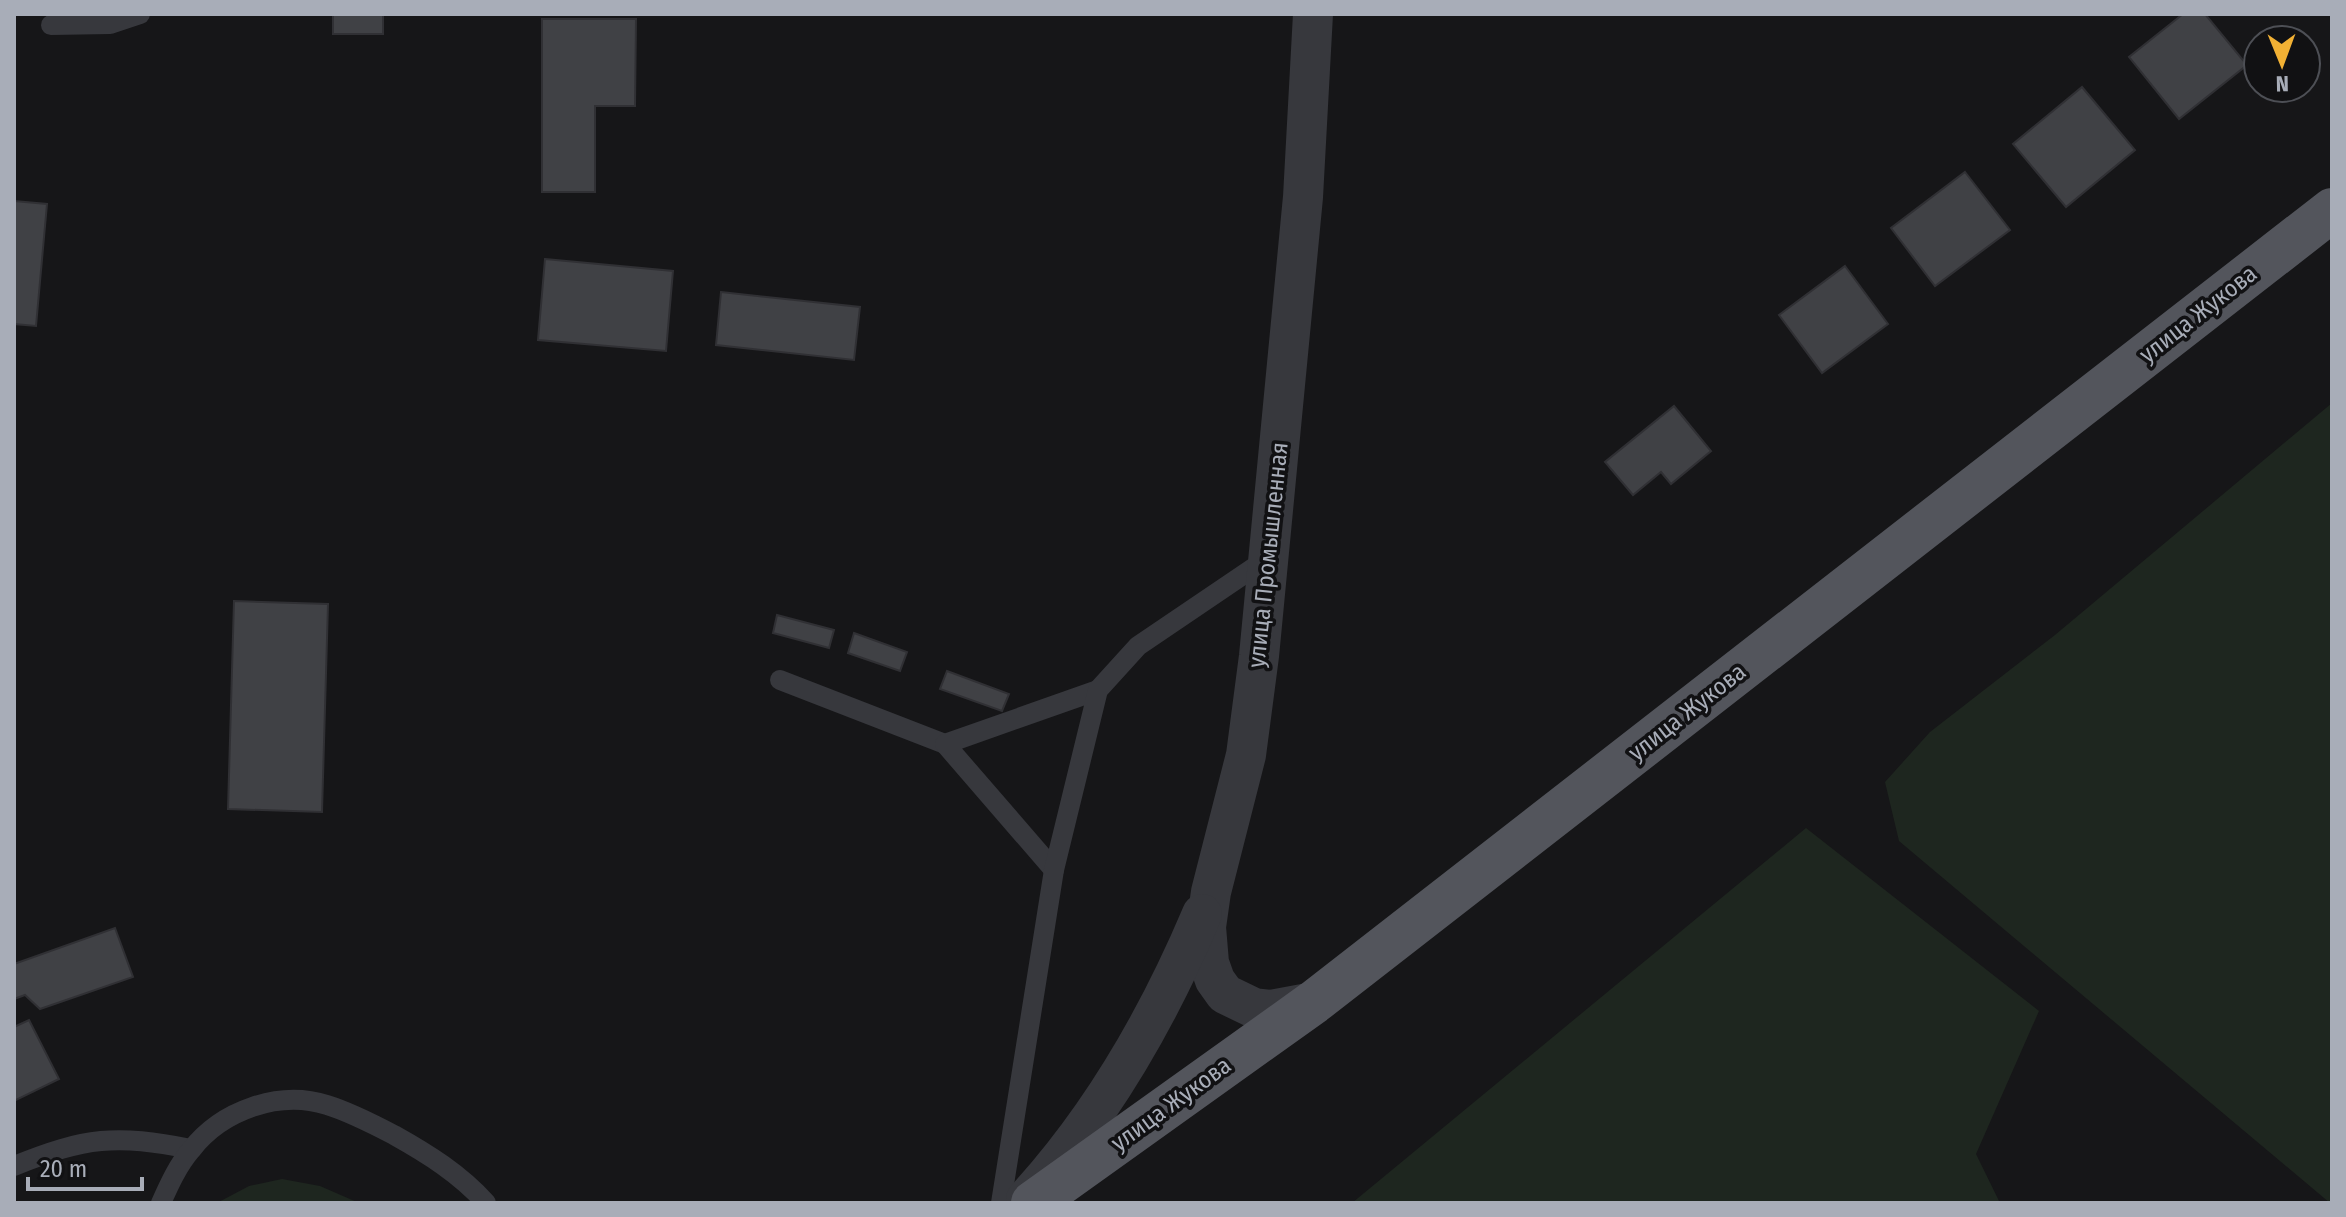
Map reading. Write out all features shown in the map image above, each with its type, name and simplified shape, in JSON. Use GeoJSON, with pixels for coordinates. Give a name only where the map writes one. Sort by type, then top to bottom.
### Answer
{"type":"FeatureCollection","features":[{"type":"Feature","properties":{"kind":"main road","name":"улица Жукова"},"geometry":{"type":"LineString","coordinates":[[1033,1203],[1314,1002],[2332,210]]}},
{"type":"Feature","properties":{"kind":"street","name":"улица Промышленная"},"geometry":{"type":"LineString","coordinates":[[1313,14],[1303,197],[1246,755],[1211,892],[1206,945],[1215,980],[1225,994],[1254,1008],[1271,1010],[1314,1002]]}},
{"type":"Feature","properties":{"kind":"street"},"geometry":{"type":"LineString","coordinates":[[1022,1203],[1091,1116],[1137,1044],[1169,987],[1211,892]]}},
{"type":"Feature","properties":{"kind":"lane"},"geometry":{"type":"LineString","coordinates":[[51,25],[110,24],[140,14]]}},
{"type":"Feature","properties":{"kind":"lane"},"geometry":{"type":"LineString","coordinates":[[945,744],[1098,690],[1138,646],[1268,558]]}},
{"type":"Feature","properties":{"kind":"lane"},"geometry":{"type":"LineString","coordinates":[[780,680],[945,744],[1054,870]]}},
{"type":"Feature","properties":{"kind":"lane"},"geometry":{"type":"LineString","coordinates":[[1001,1203],[1054,870],[1098,690]]}},
{"type":"Feature","properties":{"kind":"lane"},"geometry":{"type":"LineString","coordinates":[[161,1203],[191,1149],[229,1117],[252,1106],[277,1101],[327,1105],[376,1125],[452,1171],[486,1203]]}},
{"type":"Feature","properties":{"kind":"lane"},"geometry":{"type":"LineString","coordinates":[[14,1166],[88,1141],[132,1139],[191,1149]]}},
{"type":"Feature","properties":{"kind":"shaded area"},"geometry":{"type":"Polygon","coordinates":[[[2332,403],[2330,1203],[1899,841],[1885,782],[1930,732],[2055,635],[2332,403]]]}},
{"type":"Feature","properties":{"kind":"shaded area"},"geometry":{"type":"Polygon","coordinates":[[[1806,828],[2039,1011],[1976,1154],[2000,1203],[1352,1203],[1806,828]]]}},
{"type":"Feature","properties":{"kind":"shaded area"},"geometry":{"type":"Polygon","coordinates":[[[282,1179],[320,1186],[359,1203],[217,1203],[249,1186],[282,1179]]]}},
{"type":"Feature","properties":{"kind":"building"},"geometry":{"type":"Polygon","coordinates":[[[333,14],[383,14],[383,34],[333,34],[333,14]]]}},
{"type":"Feature","properties":{"kind":"building"},"geometry":{"type":"Polygon","coordinates":[[[2183,14],[2205,14],[2242,59],[2242,69],[2179,119],[2129,57],[2183,14]]]}},
{"type":"Feature","properties":{"kind":"building"},"geometry":{"type":"Polygon","coordinates":[[[542,19],[636,19],[635,106],[595,106],[595,192],[542,192],[542,19]]]}},
{"type":"Feature","properties":{"kind":"building"},"geometry":{"type":"Polygon","coordinates":[[[2082,87],[2135,150],[2066,207],[2013,144],[2082,87]]]}},
{"type":"Feature","properties":{"kind":"building"},"geometry":{"type":"Polygon","coordinates":[[[1965,172],[2010,230],[1935,286],[1891,228],[1965,172]]]}},
{"type":"Feature","properties":{"kind":"building"},"geometry":{"type":"Polygon","coordinates":[[[14,201],[47,204],[36,326],[14,324],[14,201]]]}},
{"type":"Feature","properties":{"kind":"building"},"geometry":{"type":"Polygon","coordinates":[[[545,259],[673,271],[666,351],[538,340],[545,259]]]}},
{"type":"Feature","properties":{"kind":"building"},"geometry":{"type":"Polygon","coordinates":[[[1845,266],[1888,324],[1822,373],[1779,315],[1845,266]]]}},
{"type":"Feature","properties":{"kind":"building"},"geometry":{"type":"Polygon","coordinates":[[[721,292],[860,307],[854,360],[716,345],[721,292]]]}},
{"type":"Feature","properties":{"kind":"building"},"geometry":{"type":"Polygon","coordinates":[[[1674,406],[1711,451],[1671,484],[1661,472],[1633,495],[1605,462],[1674,406]]]}},
{"type":"Feature","properties":{"kind":"building"},"geometry":{"type":"Polygon","coordinates":[[[234,601],[328,604],[322,812],[228,809],[234,601]]]}},
{"type":"Feature","properties":{"kind":"building"},"geometry":{"type":"Polygon","coordinates":[[[777,615],[834,630],[829,648],[773,633],[777,615]]]}},
{"type":"Feature","properties":{"kind":"building"},"geometry":{"type":"Polygon","coordinates":[[[854,633],[907,652],[900,671],[848,653],[854,633]]]}},
{"type":"Feature","properties":{"kind":"building"},"geometry":{"type":"Polygon","coordinates":[[[947,671],[1009,694],[1002,711],[940,689],[947,671]]]}},
{"type":"Feature","properties":{"kind":"building"},"geometry":{"type":"Polygon","coordinates":[[[115,928],[133,977],[40,1009],[25,995],[14,999],[14,964],[115,928]]]}},
{"type":"Feature","properties":{"kind":"building"},"geometry":{"type":"Polygon","coordinates":[[[29,1020],[59,1079],[14,1101],[14,1027],[29,1020]]]}}]}
